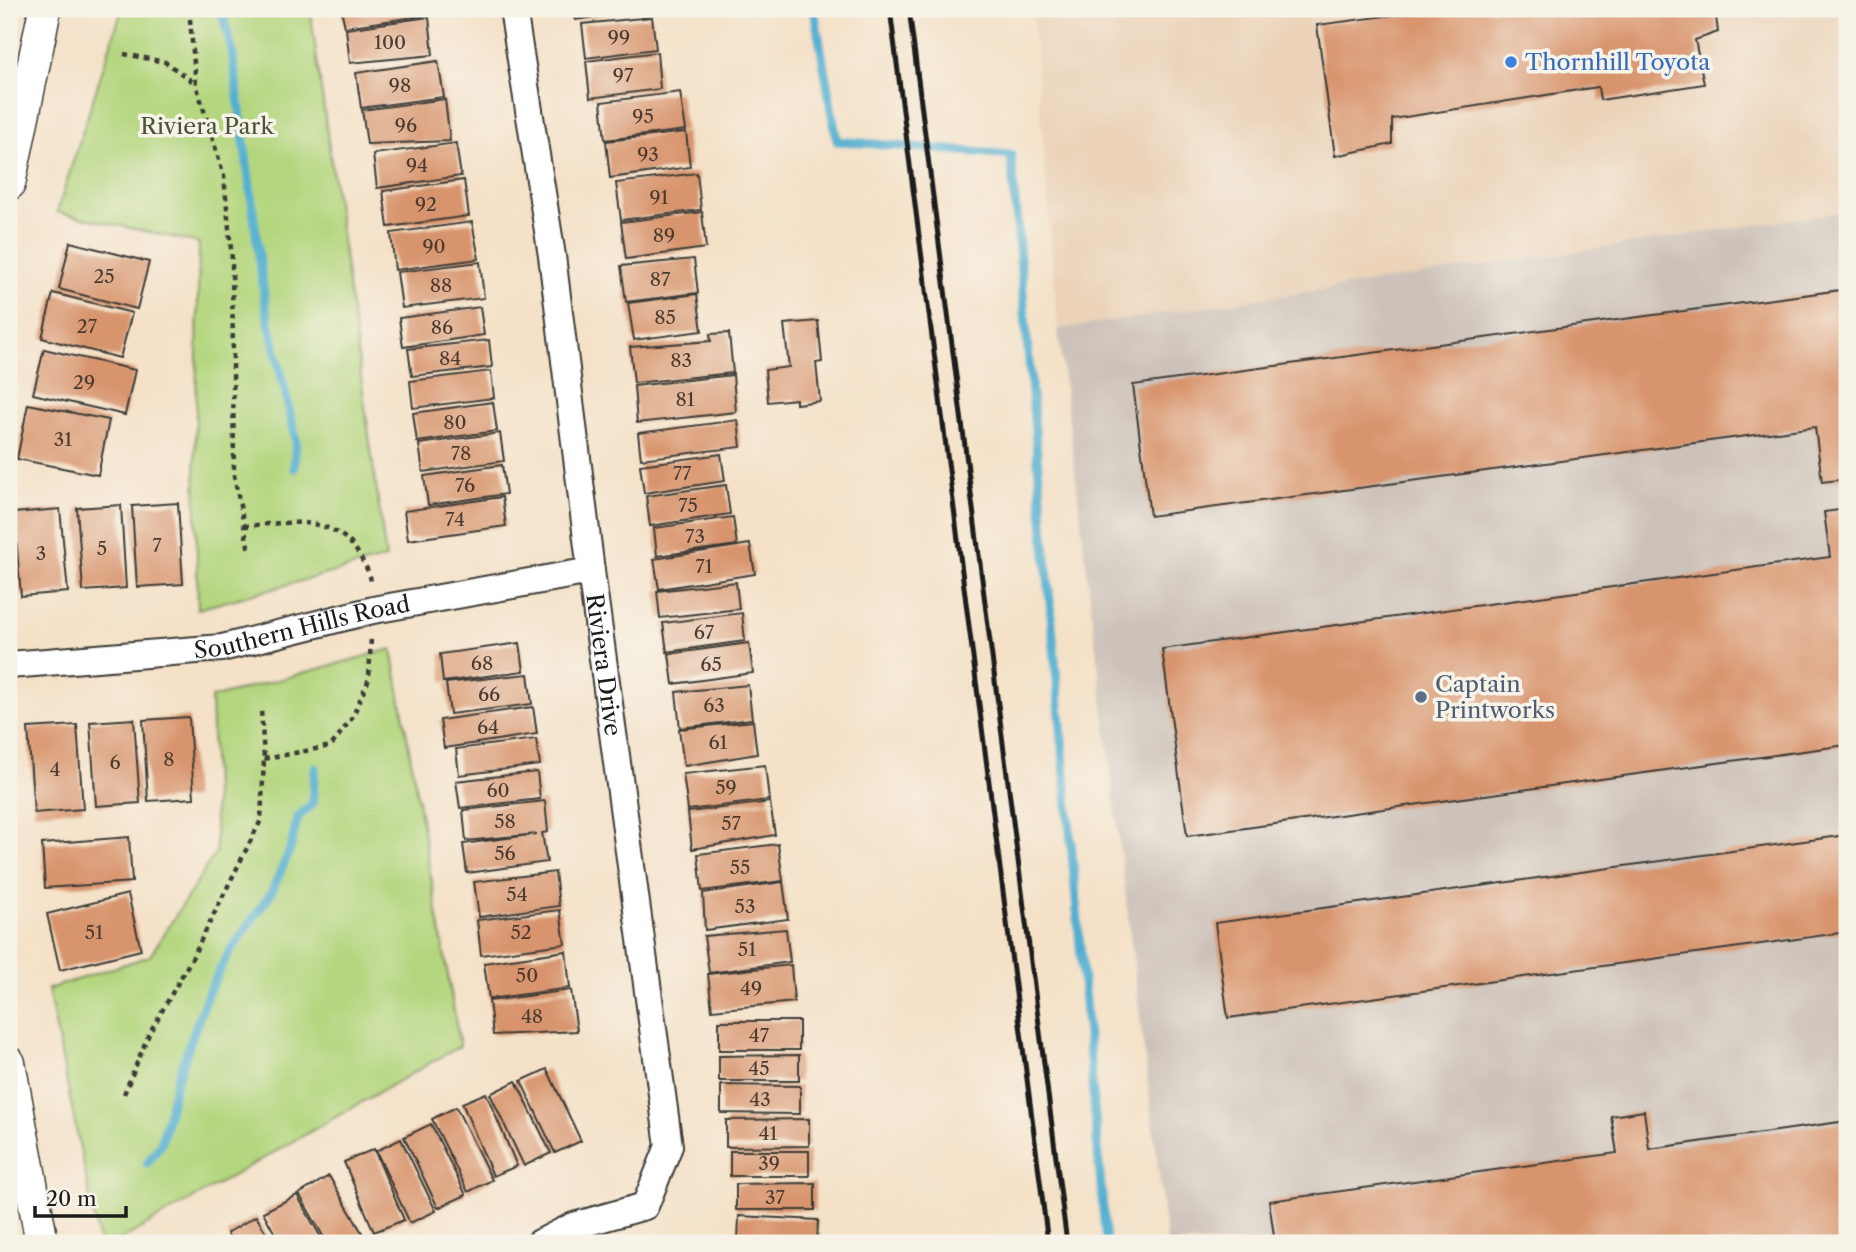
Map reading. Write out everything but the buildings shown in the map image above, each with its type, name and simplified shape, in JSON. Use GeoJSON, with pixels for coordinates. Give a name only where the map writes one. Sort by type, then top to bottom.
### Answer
{"type":"FeatureCollection","features":[{"type":"Feature","properties":{"kind":"street"},"geometry":{"type":"LineString","coordinates":[[9,184],[45,9]]}},
{"type":"Feature","properties":{"kind":"street","name":"Riviera Drive"},"geometry":{"type":"LineString","coordinates":[[513,9],[552,256],[591,571],[669,1146],[645,1206],[574,1226],[540,1243]]}},
{"type":"Feature","properties":{"kind":"street","name":"Southern Hills Road"},"geometry":{"type":"LineString","coordinates":[[9,665],[222,648],[373,610],[591,571]]}},
{"type":"Feature","properties":{"kind":"street"},"geometry":{"type":"LineString","coordinates":[[9,1063],[42,1243]]}},
{"type":"Feature","properties":{"kind":"path"},"geometry":{"type":"LineString","coordinates":[[189,9],[196,84],[224,176],[232,260],[234,475],[249,551]]}},
{"type":"Feature","properties":{"kind":"path"},"geometry":{"type":"LineString","coordinates":[[124,54],[165,62],[196,84]]}},
{"type":"Feature","properties":{"kind":"path"},"geometry":{"type":"LineString","coordinates":[[244,526],[312,522],[341,533],[356,549],[371,577],[373,610],[369,679],[352,718],[331,746],[264,759]]}},
{"type":"Feature","properties":{"kind":"path"},"geometry":{"type":"LineString","coordinates":[[124,1094],[149,1034],[261,820],[264,759],[261,708]]}},
{"type":"Feature","properties":{"kind":"shaded area"},"geometry":{"type":"Polygon","coordinates":[[[1032,9],[1840,9],[1847,38],[1847,211],[1058,329],[1032,9]]]}},
{"type":"Feature","properties":{"kind":"shaded area"},"geometry":{"type":"Polygon","coordinates":[[[1847,211],[1847,1243],[1167,1243],[1058,329],[1847,211]]]}},
{"type":"Feature","properties":{"kind":"green space","name":"Riviera Park"},"geometry":{"type":"Polygon","coordinates":[[[122,9],[310,9],[386,558],[198,609],[195,464],[199,243],[57,212],[122,9]]]}},
{"type":"Feature","properties":{"kind":"green space"},"geometry":{"type":"Polygon","coordinates":[[[392,649],[460,1046],[115,1243],[99,1243],[48,989],[150,956],[216,852],[211,698],[392,649]]]}},
{"type":"Feature","properties":{"kind":"waterway"},"geometry":{"type":"LineString","coordinates":[[221,9],[232,50],[266,309],[296,440],[294,468]]}},
{"type":"Feature","properties":{"kind":"waterway"},"geometry":{"type":"LineString","coordinates":[[814,9],[837,141],[1011,155],[1106,1243]]}},
{"type":"Feature","properties":{"kind":"waterway"},"geometry":{"type":"LineString","coordinates":[[147,1163],[161,1144],[176,1082],[208,993],[228,954],[271,893],[290,850],[298,817],[312,805],[315,768]]}},
{"type":"Feature","properties":{"kind":"railway"},"geometry":{"type":"LineString","coordinates":[[890,9],[1048,1243]]}},
{"type":"Feature","properties":{"kind":"railway"},"geometry":{"type":"LineString","coordinates":[[909,9],[1067,1243]]}},
{"type":"Feature","properties":{"kind":"place","name":"Thornhill Toyota"},"geometry":{"type":"Point","coordinates":[1511,62]}},
{"type":"Feature","properties":{"kind":"place","name":"Captain Printworks"},"geometry":{"type":"Point","coordinates":[1421,697]}}]}
